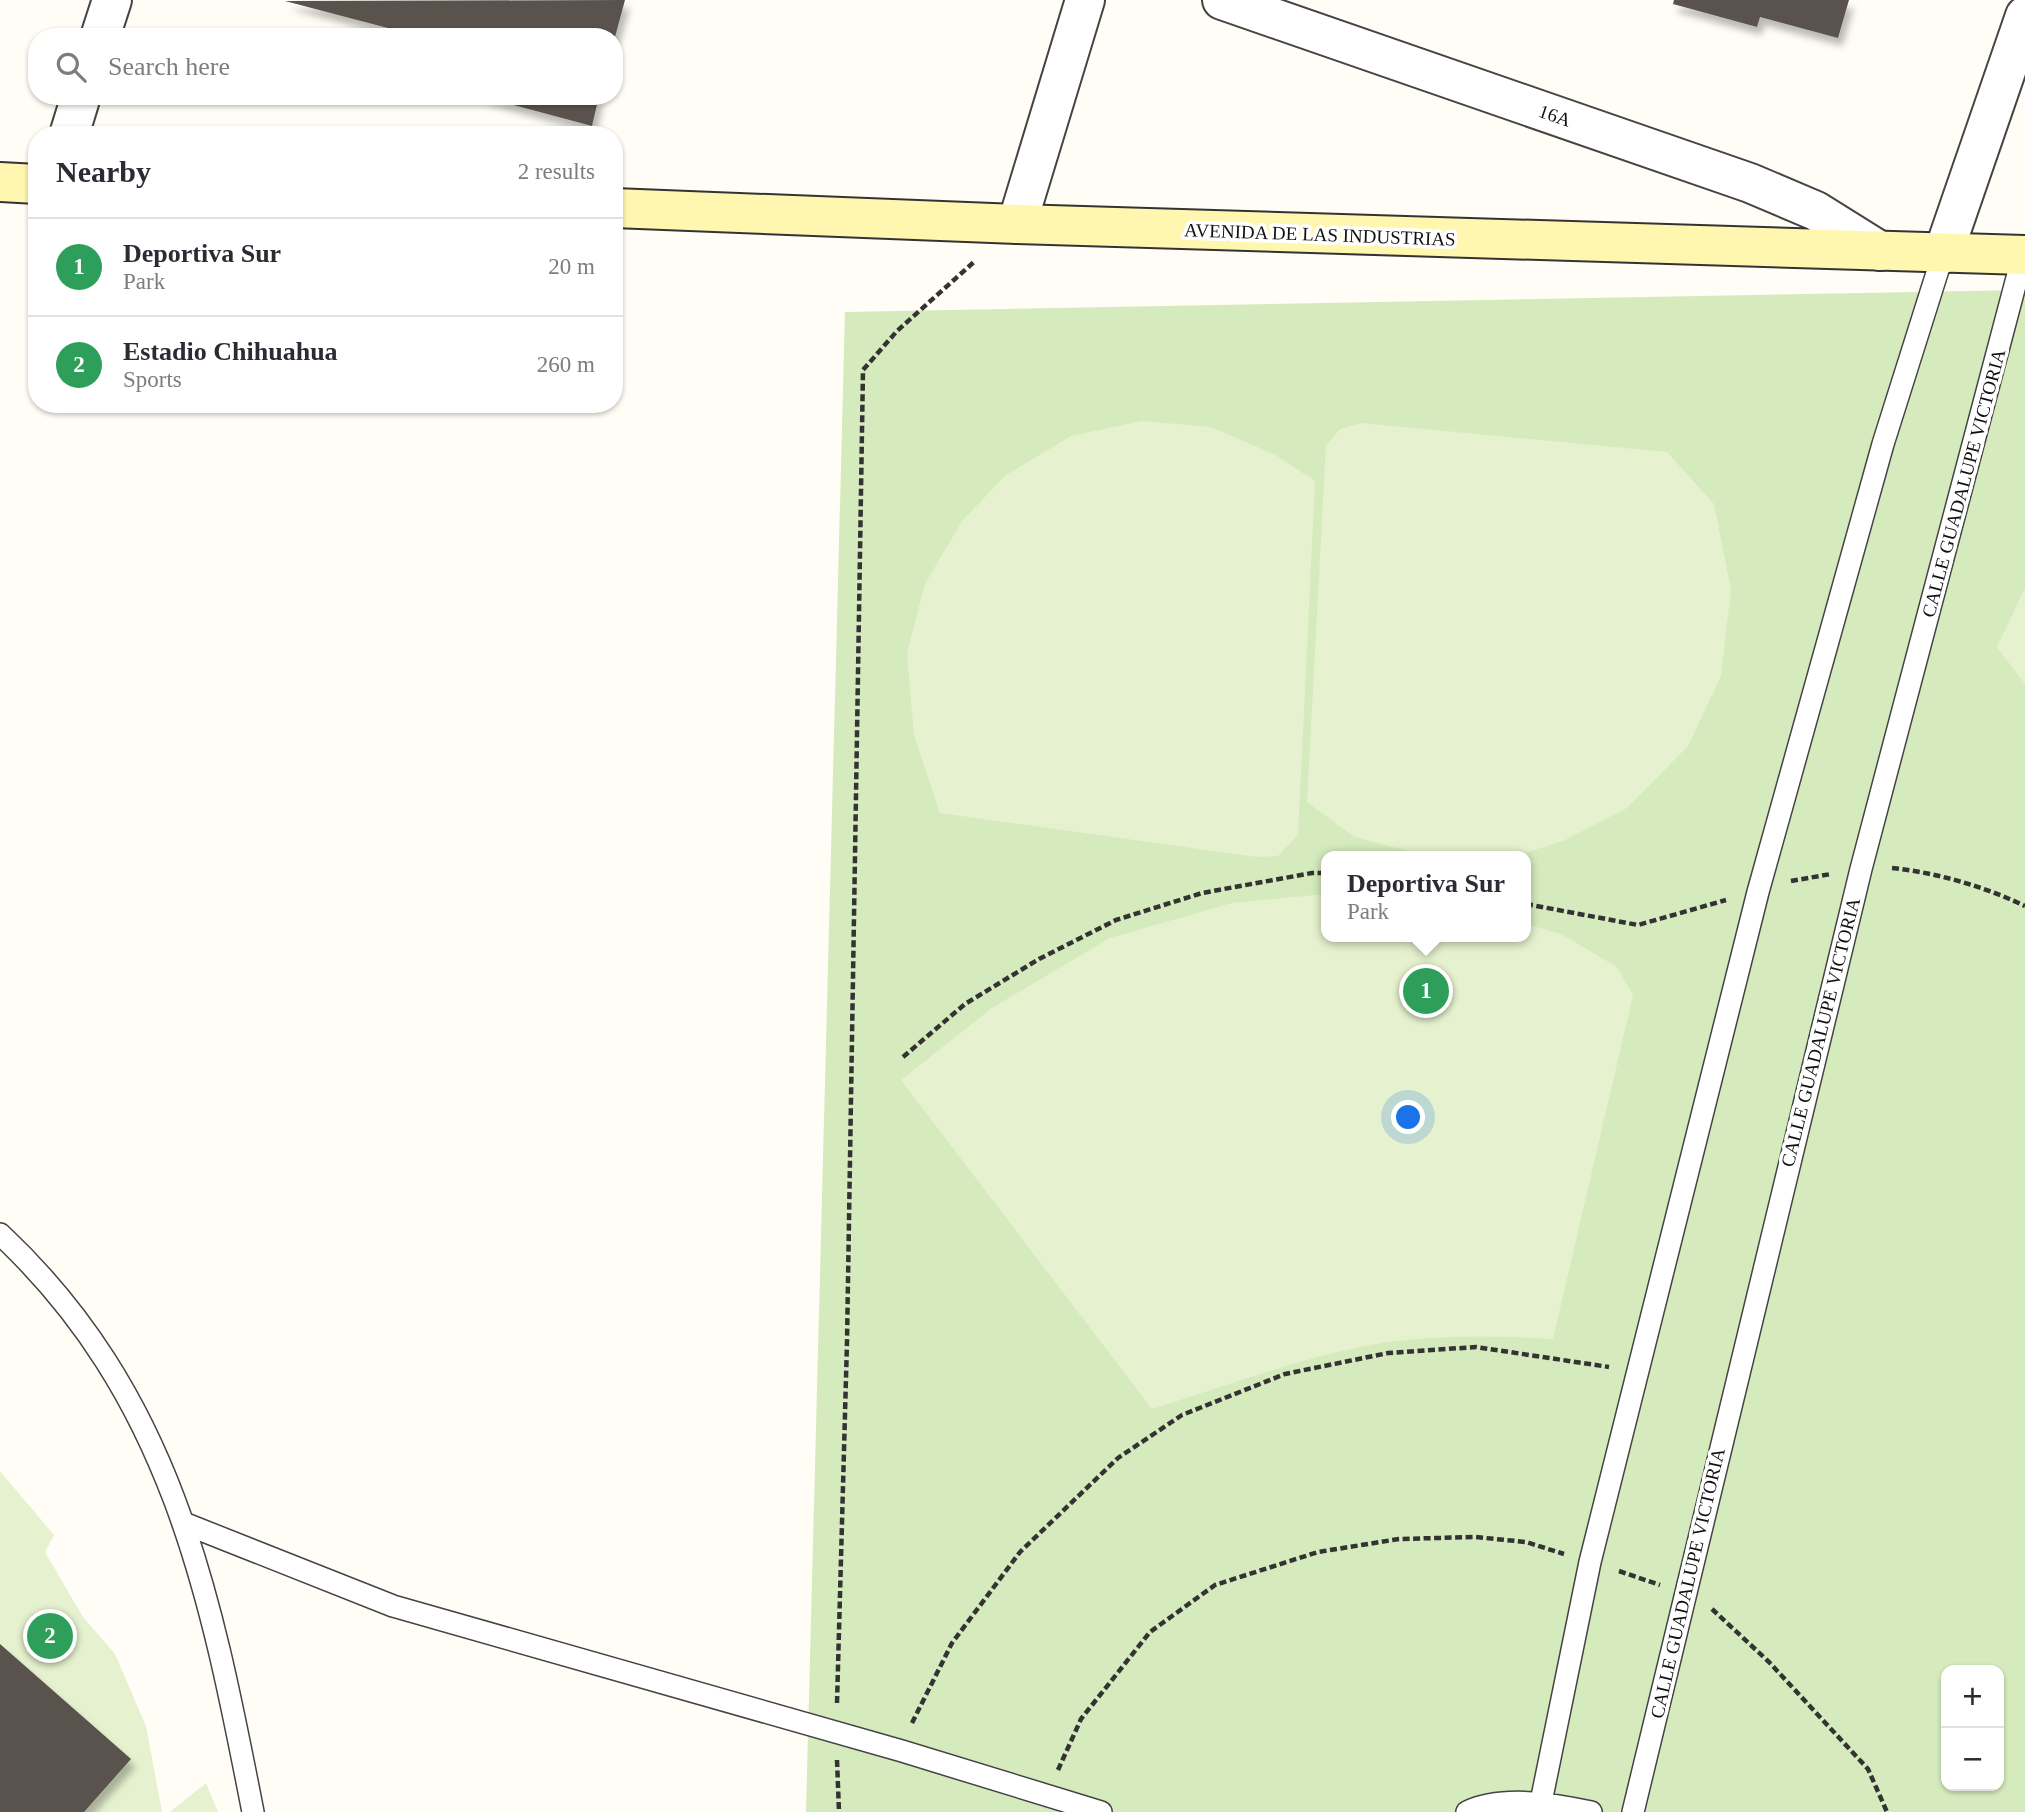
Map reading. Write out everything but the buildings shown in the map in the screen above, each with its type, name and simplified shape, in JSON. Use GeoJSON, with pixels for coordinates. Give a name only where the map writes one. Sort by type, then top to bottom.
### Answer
{"type":"FeatureCollection","features":[{"type":"Feature","properties":{"kind":"main road"},"geometry":{"type":"LineString","coordinates":[[0,182],[28,184]]}},
{"type":"Feature","properties":{"kind":"main road","name":"AVENIDA DE LAS INDUSTRIAS"},"geometry":{"type":"LineString","coordinates":[[623,208],[1017,224],[2024,255]]}},
{"type":"Feature","properties":{"kind":"street"},"geometry":{"type":"LineString","coordinates":[[103,28],[112,0]]}},
{"type":"Feature","properties":{"kind":"street"},"geometry":{"type":"LineString","coordinates":[[1017,224],[1085,0]]}},
{"type":"Feature","properties":{"kind":"street","name":"16A"},"geometry":{"type":"LineString","coordinates":[[1222,0],[1750,183],[1816,212],[1880,251]]}},
{"type":"Feature","properties":{"kind":"street"},"geometry":{"type":"LineString","coordinates":[[1943,254],[2025,16]]}},
{"type":"Feature","properties":{"kind":"street"},"geometry":{"type":"LineString","coordinates":[[72,126],[78,105]]}},
{"type":"Feature","properties":{"kind":"lane"},"geometry":{"type":"LineString","coordinates":[[1541,1802],[1590,1562],[1758,891],[1883,444],[1943,254]]}},
{"type":"Feature","properties":{"kind":"lane","name":"CALLE GUADALUPE VICTORIA"},"geometry":{"type":"LineString","coordinates":[[1633,1812],[1684,1592],[1861,869],[2024,255]]}},
{"type":"Feature","properties":{"kind":"lane"},"geometry":{"type":"LineString","coordinates":[[0,1234],[37,1269],[96,1344],[150,1437],[186,1524],[225,1669],[253,1812]]}},
{"type":"Feature","properties":{"kind":"lane"},"geometry":{"type":"LineString","coordinates":[[186,1524],[393,1606],[902,1751],[1101,1812]]}},
{"type":"Feature","properties":{"kind":"lane"},"geometry":{"type":"LineString","coordinates":[[1467,1812],[1477,1807],[1541,1802],[1591,1812]]}},
{"type":"Feature","properties":{"kind":"path"},"geometry":{"type":"LineString","coordinates":[[839,1812],[836,1732],[848,1328],[863,370],[897,331],[1017,224]]}},
{"type":"Feature","properties":{"kind":"path"},"geometry":{"type":"LineString","coordinates":[[903,1057],[965,1004],[1039,959],[1116,920],[1202,893],[1321,873]]}},
{"type":"Feature","properties":{"kind":"path"},"geometry":{"type":"LineString","coordinates":[[902,1751],[917,1707],[952,1643],[1020,1552],[1118,1458],[1182,1415],[1286,1374],[1388,1353],[1476,1347],[1638,1371]]}},
{"type":"Feature","properties":{"kind":"path"},"geometry":{"type":"LineString","coordinates":[[1046,1796],[1080,1719],[1150,1632],[1215,1586],[1318,1552],[1399,1539],[1475,1537],[1526,1542],[1684,1592],[1706,1603],[1778,1672],[1868,1769],[1887,1812]]}},
{"type":"Feature","properties":{"kind":"green space"},"geometry":{"type":"Polygon","coordinates":[[[2025,290],[2025,1812],[806,1812],[845,312],[2025,290]]]}},
{"type":"Feature","properties":{"kind":"green space"},"geometry":{"type":"Polygon","coordinates":[[[1142,421],[1211,427],[1274,454],[1315,481],[1298,835],[1278,856],[1257,857],[940,813],[914,735],[907,653],[925,584],[962,521],[1006,475],[1071,436],[1142,421]]]}},
{"type":"Feature","properties":{"kind":"green space"},"geometry":{"type":"Polygon","coordinates":[[[1361,423],[1667,452],[1714,504],[1731,590],[1721,676],[1688,746],[1627,808],[1563,841],[1531,851],[1407,851],[1353,836],[1307,802],[1326,445],[1340,429],[1361,423]]]}},
{"type":"Feature","properties":{"kind":"green space"},"geometry":{"type":"Polygon","coordinates":[[[2025,588],[2025,684],[1997,647],[2025,588]]]}},
{"type":"Feature","properties":{"kind":"green space"},"geometry":{"type":"Polygon","coordinates":[[[1321,894],[1321,942],[1531,942],[1531,925],[1561,934],[1617,967],[1633,995],[1553,1339],[1452,1337],[1376,1344],[1301,1362],[1152,1409],[901,1080],[992,1008],[1110,938],[1232,903],[1321,894]]]}},
{"type":"Feature","properties":{"kind":"green space"},"geometry":{"type":"Polygon","coordinates":[[[0,1471],[54,1535],[45,1552],[83,1617],[115,1654],[146,1726],[162,1812],[0,1812],[0,1471]]]}},
{"type":"Feature","properties":{"kind":"green space"},"geometry":{"type":"Polygon","coordinates":[[[206,1783],[218,1812],[170,1812],[206,1783]]]}},
{"type":"Feature","properties":{"kind":"place","name":"Deportiva Sur"},"geometry":{"type":"Point","coordinates":[1426,991]}},
{"type":"Feature","properties":{"kind":"place","name":"Estadio Chihuahua"},"geometry":{"type":"Point","coordinates":[50,1636]}}]}
